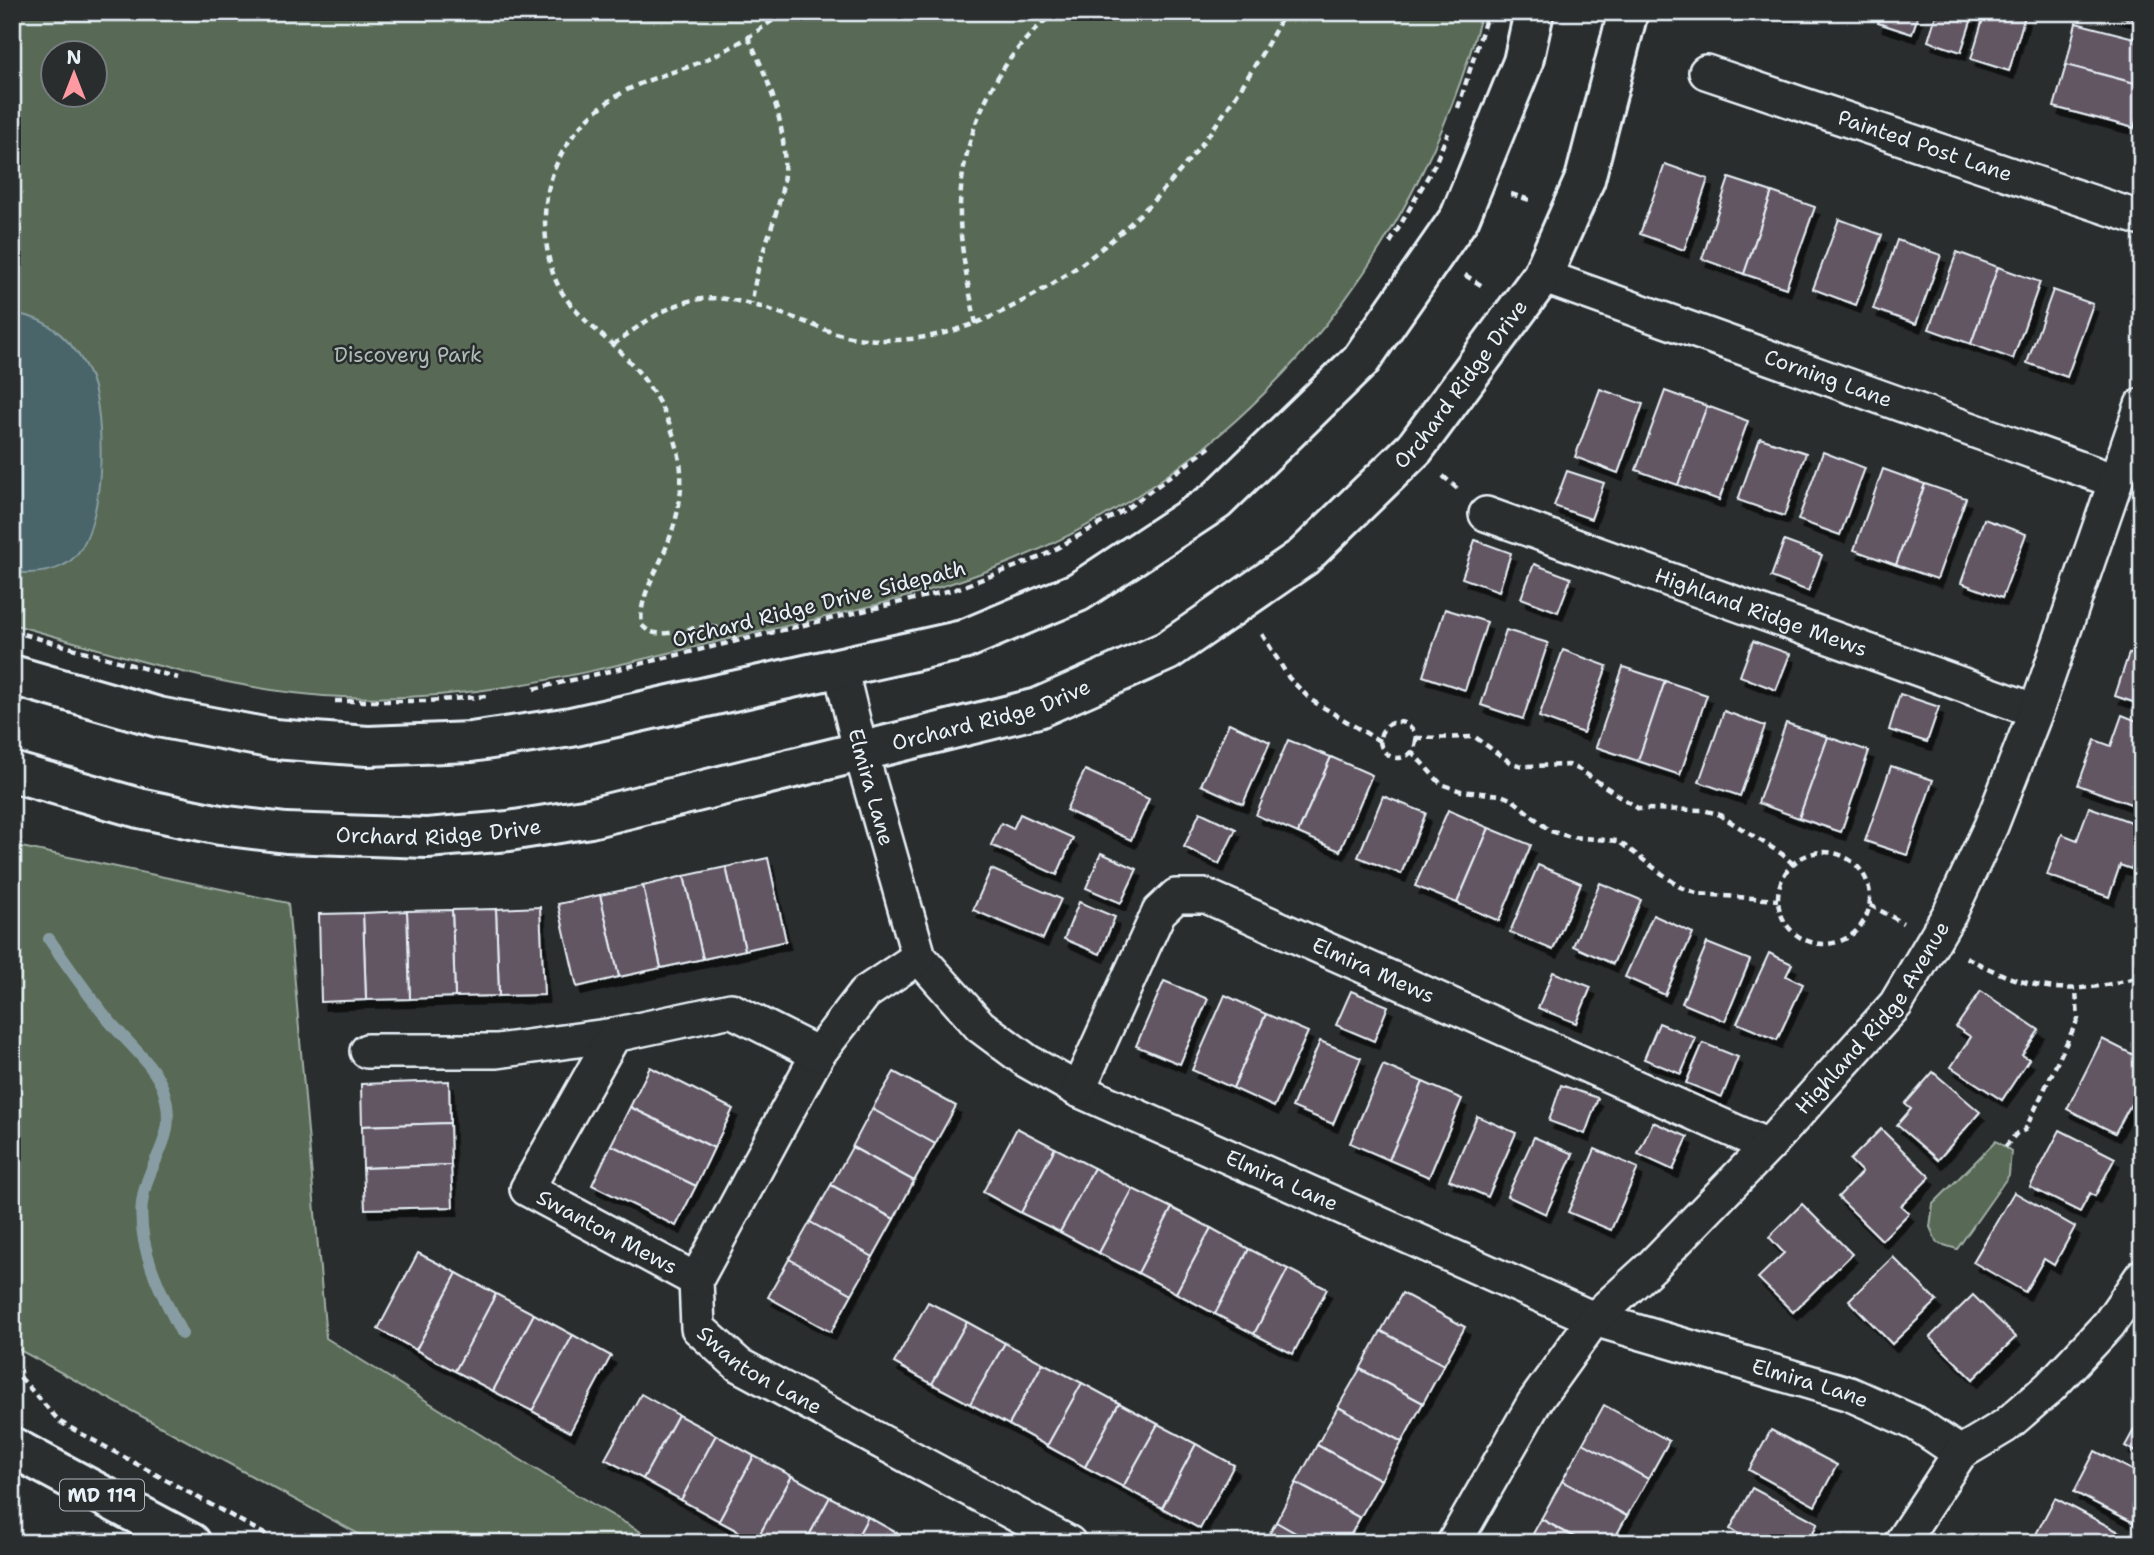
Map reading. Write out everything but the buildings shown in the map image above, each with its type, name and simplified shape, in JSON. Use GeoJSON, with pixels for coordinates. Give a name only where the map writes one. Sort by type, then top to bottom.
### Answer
{"type":"FeatureCollection","features":[{"type":"Feature","properties":{"kind":"street"},"geometry":{"type":"LineString","coordinates":[[12,675],[158,717],[274,739],[368,746],[471,742],[571,727],[963,640],[1079,592],[1216,501],[1361,359],[1460,217],[1523,62],[1534,12]]}},
{"type":"Feature","properties":{"kind":"street","name":"Orchard Ridge Drive"},"geometry":{"type":"LineString","coordinates":[[12,772],[139,808],[220,825],[286,833],[427,838],[509,831],[590,818],[1038,708],[1167,651],[1303,557],[1415,448],[1542,276],[1585,179],[1628,12]]}},
{"type":"Feature","properties":{"kind":"street","name":"Painted Post Lane"},"geometry":{"type":"LineString","coordinates":[[1706,72],[2142,219]]}},
{"type":"Feature","properties":{"kind":"street","name":"Corning Lane"},"geometry":{"type":"LineString","coordinates":[[1542,276],[2115,481]]}},
{"type":"Feature","properties":{"kind":"street","name":"Highland Ridge Avenue"},"geometry":{"type":"LineString","coordinates":[[1454,1543],[1534,1403],[1594,1319],[1651,1267],[1768,1146],[1896,1004],[1950,913],[1991,826],[2036,711],[2142,405]]}},
{"type":"Feature","properties":{"kind":"street","name":"Highland Ridge Mews"},"geometry":{"type":"LineString","coordinates":[[1486,513],[2036,711]]}},
{"type":"Feature","properties":{"kind":"street","name":"Elmira Lane"},"geometry":{"type":"LineString","coordinates":[[840,667],[860,753],[919,957],[980,1026],[1027,1061],[1079,1090],[1594,1319],[1850,1394],[1917,1424],[1959,1453]]}},
{"type":"Feature","properties":{"kind":"street","name":"Elmira Mews"},"geometry":{"type":"LineString","coordinates":[[1079,1090],[1159,912],[1176,896],[1206,896],[1768,1146]]}},
{"type":"Feature","properties":{"kind":"street"},"geometry":{"type":"LineString","coordinates":[[696,1280],[818,1054],[865,993],[919,957]]}},
{"type":"Feature","properties":{"kind":"street"},"geometry":{"type":"LineString","coordinates":[[367,1051],[497,1051],[614,1034],[731,1010],[818,1054]]}},
{"type":"Feature","properties":{"kind":"street","name":"Swanton Mews"},"geometry":{"type":"LineString","coordinates":[[614,1034],[527,1189],[696,1280]]}},
{"type":"Feature","properties":{"kind":"street"},"geometry":{"type":"LineString","coordinates":[[1901,1543],[1959,1453],[2006,1426],[2050,1387],[2109,1324],[2142,1276]]}},
{"type":"Feature","properties":{"kind":"street","name":"Swanton Lane"},"geometry":{"type":"LineString","coordinates":[[696,1280],[698,1328],[738,1366],[1069,1543]]}},
{"type":"Feature","properties":{"kind":"street","name":"MD 119"},"geometry":{"type":"LineString","coordinates":[[12,1447],[191,1543]]}},
{"type":"Feature","properties":{"kind":"path"},"geometry":{"type":"LineString","coordinates":[[737,642],[731,633],[724,629],[694,628],[657,634],[647,631],[642,625],[644,601],[675,523],[682,495],[681,468],[664,411],[632,365],[613,345],[586,325],[553,277],[545,230],[545,205],[555,167],[579,124],[610,99],[642,83],[705,60],[748,37],[783,12]]}},
{"type":"Feature","properties":{"kind":"path"},"geometry":{"type":"LineString","coordinates":[[976,324],[962,251],[960,217],[965,164],[994,84],[1030,34],[1056,12]]}},
{"type":"Feature","properties":{"kind":"path"},"geometry":{"type":"LineString","coordinates":[[613,345],[639,325],[685,300],[725,297],[827,331],[882,341],[917,341],[976,324],[1056,283],[1111,243],[1144,211],[1211,134],[1285,12]]}},
{"type":"Feature","properties":{"kind":"path"},"geometry":{"type":"LineString","coordinates":[[1454,118],[1488,12]]}},
{"type":"Feature","properties":{"kind":"path"},"geometry":{"type":"LineString","coordinates":[[748,37],[770,86],[784,162],[781,192],[758,261],[752,304]]}},
{"type":"Feature","properties":{"kind":"path"},"geometry":{"type":"LineString","coordinates":[[1385,252],[1434,166],[1449,130]]}},
{"type":"Feature","properties":{"kind":"path"},"geometry":{"type":"LineString","coordinates":[[1503,191],[1541,204]]}},
{"type":"Feature","properties":{"kind":"path"},"geometry":{"type":"LineString","coordinates":[[1461,273],[1485,287]]}},
{"type":"Feature","properties":{"kind":"path","name":"Orchard Ridge Drive Sidepath"},"geometry":{"type":"LineString","coordinates":[[523,691],[957,589],[1041,557],[1126,509],[1214,443]]}},
{"type":"Feature","properties":{"kind":"path"},"geometry":{"type":"LineString","coordinates":[[1415,448],[1486,513]]}},
{"type":"Feature","properties":{"kind":"path"},"geometry":{"type":"LineString","coordinates":[[1243,599],[1289,678],[1311,700],[1381,742],[1392,756],[1406,756],[1416,738],[1409,725],[1395,722],[1383,730],[1381,742]]}},
{"type":"Feature","properties":{"kind":"path"},"geometry":{"type":"LineString","coordinates":[[12,631],[185,680]]}},
{"type":"Feature","properties":{"kind":"path"},"geometry":{"type":"LineString","coordinates":[[323,700],[429,701],[498,696]]}},
{"type":"Feature","properties":{"kind":"path"},"geometry":{"type":"LineString","coordinates":[[1416,738],[1475,737],[1511,763],[1523,766],[1569,765],[1639,809],[1703,810],[1718,814],[1782,854],[1793,864]]}},
{"type":"Feature","properties":{"kind":"path"},"geometry":{"type":"LineString","coordinates":[[1411,751],[1441,783],[1461,791],[1501,795],[1513,800],[1550,831],[1571,837],[1618,841],[1680,887],[1699,894],[1778,900]]}},
{"type":"Feature","properties":{"kind":"path"},"geometry":{"type":"LineString","coordinates":[[1818,852],[1836,853],[1851,860],[1862,870],[1869,884],[1868,915],[1856,932],[1839,942],[1819,943],[1800,937],[1786,924],[1778,900],[1779,886],[1793,864],[1818,852]]}},
{"type":"Feature","properties":{"kind":"path"},"geometry":{"type":"LineString","coordinates":[[1870,905],[1988,969],[2013,978],[2076,991],[2142,976]]}},
{"type":"Feature","properties":{"kind":"path"},"geometry":{"type":"LineString","coordinates":[[2006,1147],[2017,1133],[2025,1130],[2063,1054],[2078,1019],[2076,991]]}},
{"type":"Feature","properties":{"kind":"path"},"geometry":{"type":"LineString","coordinates":[[12,1368],[60,1422],[281,1543]]}},
{"type":"Feature","properties":{"kind":"green space","name":"Discovery Park"},"geometry":{"type":"Polygon","coordinates":[[[12,12],[1482,12],[1452,105],[1411,194],[1362,276],[1303,352],[1235,421],[1160,481],[1077,531],[987,571],[888,602],[626,663],[487,690],[392,698],[300,694],[217,680],[12,624],[12,12]]]}},
{"type":"Feature","properties":{"kind":"green space"},"geometry":{"type":"Polygon","coordinates":[[[12,845],[288,903],[326,1338],[577,1495],[660,1543],[375,1543],[12,1346],[12,845]]]}},
{"type":"Feature","properties":{"kind":"green space"},"geometry":{"type":"Polygon","coordinates":[[[1996,1141],[2011,1151],[2009,1175],[1957,1249],[1937,1243],[1930,1227],[1933,1204],[1996,1141]]]}},
{"type":"Feature","properties":{"kind":"water"},"geometry":{"type":"Polygon","coordinates":[[[12,314],[38,320],[50,326],[70,344],[91,378],[99,421],[100,478],[89,532],[78,552],[64,565],[39,573],[12,572],[12,314]]]}},
{"type":"Feature","properties":{"kind":"waterway"},"geometry":{"type":"LineString","coordinates":[[49,939],[106,1017],[154,1072],[164,1092],[168,1124],[145,1188],[141,1220],[153,1271],[182,1334]]}}]}
